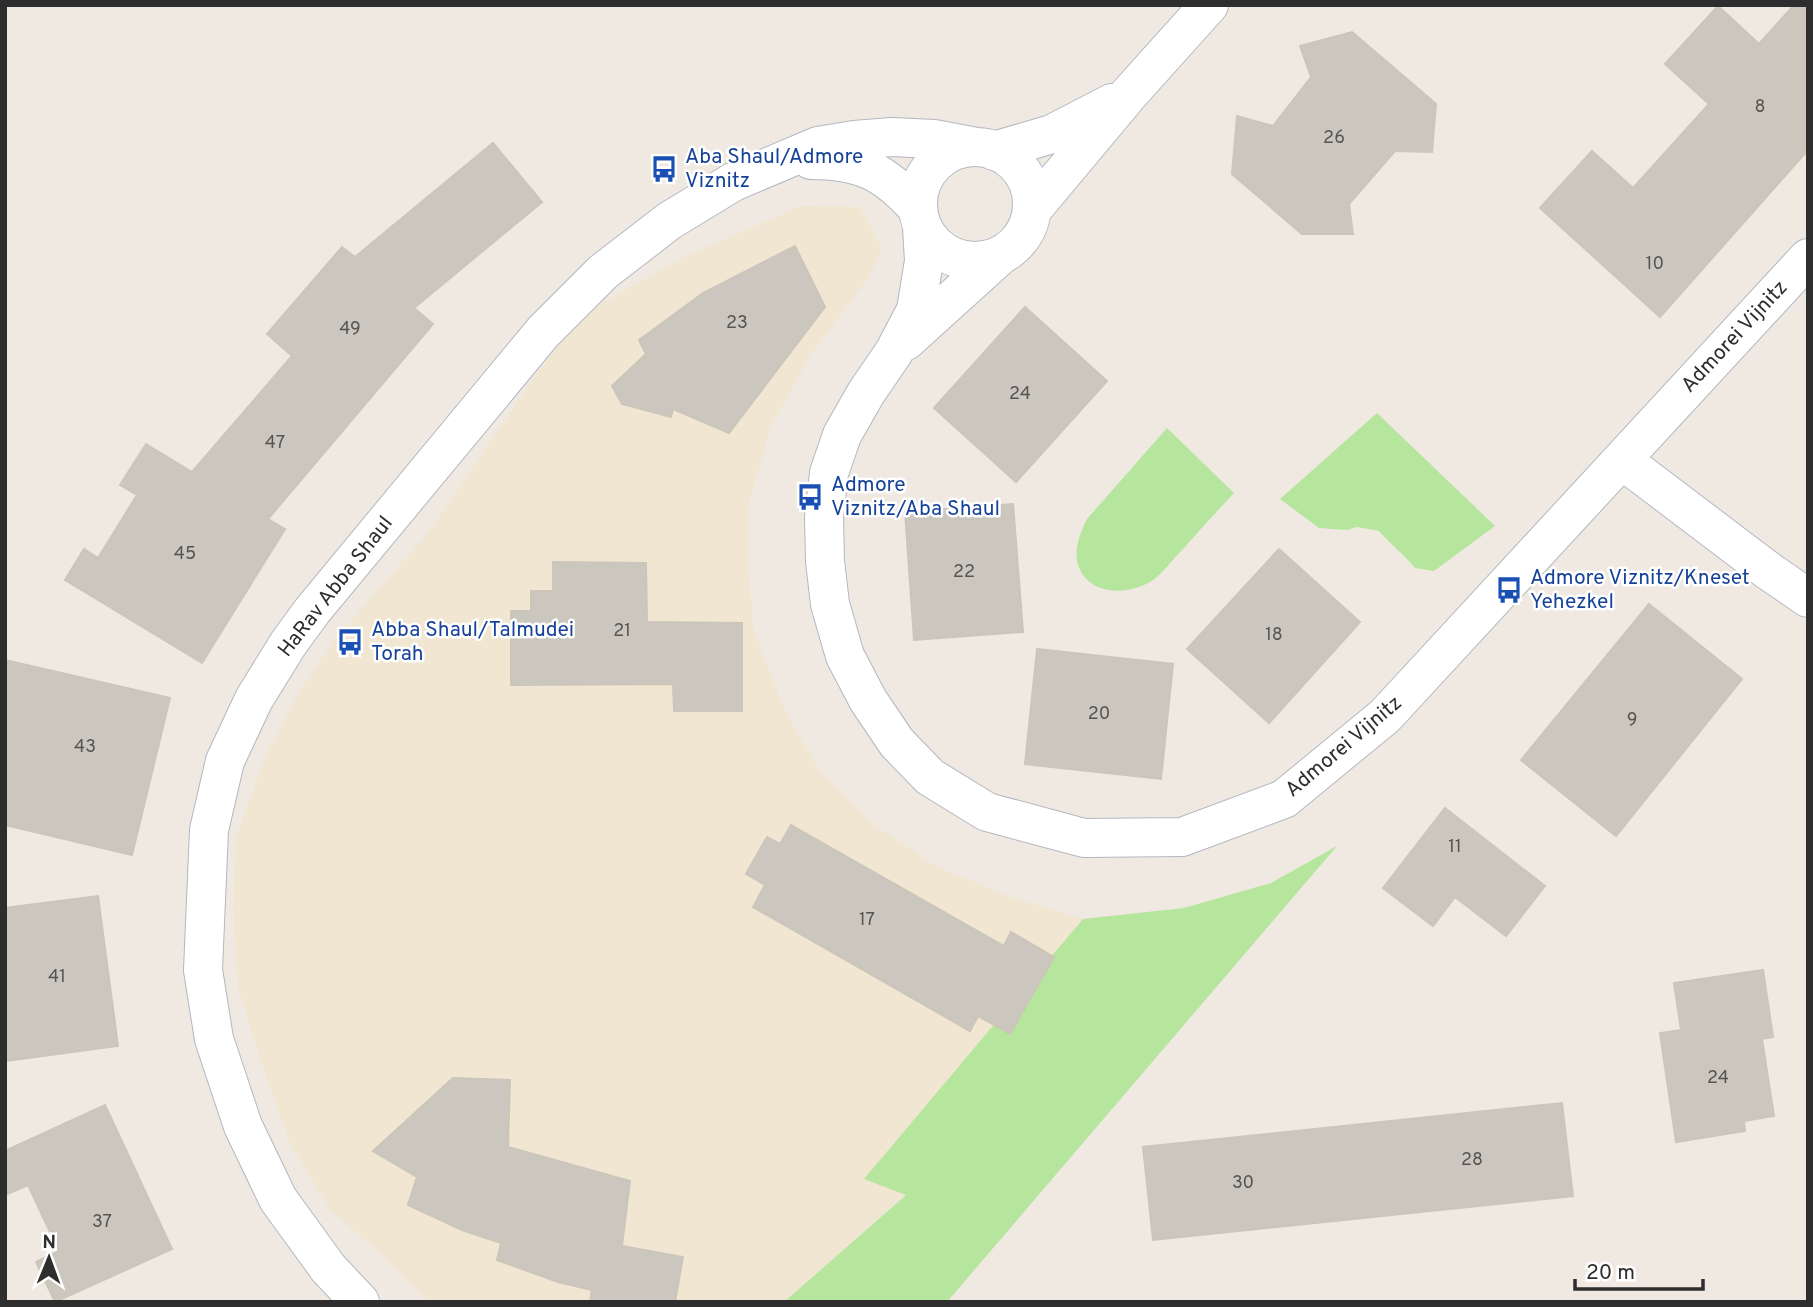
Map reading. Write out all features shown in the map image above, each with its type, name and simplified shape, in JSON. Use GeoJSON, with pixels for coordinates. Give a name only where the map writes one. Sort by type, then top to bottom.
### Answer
{"type":"FeatureCollection","features":[{"type":"Feature","properties":{"kind":"street"},"geometry":{"type":"LineString","coordinates":[[1032,210],[1129,94],[1209,5]]}},
{"type":"Feature","properties":{"kind":"street"},"geometry":{"type":"LineString","coordinates":[[985,149],[1011,160],[1023,174],[1030,191],[1032,210],[1027,228],[1016,243],[1001,255],[984,261],[965,260],[947,254],[932,243],[920,218],[919,190],[927,173],[940,159],[957,150],[985,149],[1052,134],[1129,94]]}},
{"type":"Feature","properties":{"kind":"street","name":"HaRav Abba Shaul"},"geometry":{"type":"LineString","coordinates":[[360,1302],[328,1268],[278,1199],[243,1126],[214,1039],[203,970],[209,830],[225,761],[254,699],[312,611],[543,332],[603,272],[669,221],[721,189],[781,160],[818,146],[891,138],[934,139],[985,149]]}},
{"type":"Feature","properties":{"kind":"street","name":"HaRav Abba Shaul"},"geometry":{"type":"LineString","coordinates":[[781,160],[833,160],[862,165],[897,185],[920,218]]}},
{"type":"Feature","properties":{"kind":"street","name":"Admorei Vijnitz"},"geometry":{"type":"LineString","coordinates":[[920,218],[924,261],[916,310],[894,352],[842,435],[829,473],[824,517],[830,604],[845,656],[868,699],[897,743],[930,777],[987,812],[1084,838],[1182,837],[1284,799],[1385,716],[1808,258]]}},
{"type":"Feature","properties":{"kind":"street","name":"Admorei Vijnitz"},"geometry":{"type":"LineString","coordinates":[[894,352],[1001,255]]}},
{"type":"Feature","properties":{"kind":"street"},"geometry":{"type":"LineString","coordinates":[[1622,460],[1808,598]]}},
{"type":"Feature","properties":{"kind":"shaded area"},"geometry":{"type":"Polygon","coordinates":[[[801,206],[860,207],[882,250],[868,279],[810,356],[770,428],[748,508],[747,554],[754,631],[785,711],[820,771],[869,821],[938,867],[1010,897],[1083,919],[879,1174],[906,1194],[784,1302],[428,1302],[372,1246],[330,1210],[290,1143],[238,987],[233,907],[236,838],[267,752],[302,687],[334,640],[428,533],[538,372],[585,313],[684,257],[801,206]]]}},
{"type":"Feature","properties":{"kind":"green space"},"geometry":{"type":"Polygon","coordinates":[[[1377,413],[1495,526],[1434,571],[1415,568],[1379,531],[1357,527],[1347,530],[1319,528],[1280,499],[1377,413]]]}},
{"type":"Feature","properties":{"kind":"green space"},"geometry":{"type":"Polygon","coordinates":[[[1167,428],[1234,493],[1157,577],[1140,587],[1119,591],[1099,587],[1083,575],[1077,562],[1077,547],[1084,526],[1087,519],[1167,428]]]}},
{"type":"Feature","properties":{"kind":"green space"},"geometry":{"type":"Polygon","coordinates":[[[1337,846],[947,1302],[784,1302],[906,1195],[864,1179],[1083,919],[1184,908],[1271,883],[1337,846]]]}},
{"type":"Feature","properties":{"kind":"building"},"geometry":{"type":"Polygon","coordinates":[[[1794,5],[1808,5],[1808,150],[1660,317],[1540,208],[1592,151],[1633,188],[1709,104],[1665,64],[1718,6],[1759,44],[1794,5]]]}},
{"type":"Feature","properties":{"kind":"building"},"geometry":{"type":"Polygon","coordinates":[[[1352,32],[1436,104],[1432,152],[1395,151],[1349,204],[1353,234],[1302,234],[1232,174],[1237,116],[1273,126],[1311,77],[1300,46],[1352,32]]]}},
{"type":"Feature","properties":{"kind":"building"},"geometry":{"type":"Polygon","coordinates":[[[493,143],[542,202],[414,308],[433,324],[268,519],[285,529],[202,663],[65,580],[84,549],[98,558],[137,495],[120,485],[146,444],[192,472],[292,356],[267,334],[342,247],[355,257],[493,143]]]}},
{"type":"Feature","properties":{"kind":"building"},"geometry":{"type":"Polygon","coordinates":[[[795,246],[825,307],[729,433],[673,409],[671,417],[622,404],[612,386],[646,354],[639,340],[703,293],[795,246]]]}},
{"type":"Feature","properties":{"kind":"building"},"geometry":{"type":"Polygon","coordinates":[[[1025,307],[1107,381],[1016,482],[934,408],[1025,307]]]}},
{"type":"Feature","properties":{"kind":"building"},"geometry":{"type":"Polygon","coordinates":[[[1013,504],[1023,632],[914,640],[905,512],[1013,504]]]}},
{"type":"Feature","properties":{"kind":"building"},"geometry":{"type":"Polygon","coordinates":[[[1279,549],[1360,622],[1269,723],[1187,649],[1279,549]]]}},
{"type":"Feature","properties":{"kind":"building"},"geometry":{"type":"Polygon","coordinates":[[[553,562],[646,563],[647,622],[742,623],[742,711],[674,711],[673,684],[511,685],[511,611],[531,611],[531,591],[553,591],[553,562]]]}},
{"type":"Feature","properties":{"kind":"building"},"geometry":{"type":"Polygon","coordinates":[[[1649,604],[1742,679],[1616,836],[1521,760],[1649,604]]]}},
{"type":"Feature","properties":{"kind":"building"},"geometry":{"type":"Polygon","coordinates":[[[1037,649],[1173,664],[1161,779],[1025,764],[1037,649]]]}},
{"type":"Feature","properties":{"kind":"building"},"geometry":{"type":"Polygon","coordinates":[[[5,660],[170,698],[132,855],[5,825],[5,660]]]}},
{"type":"Feature","properties":{"kind":"building"},"geometry":{"type":"Polygon","coordinates":[[[1445,808],[1545,886],[1506,936],[1455,897],[1433,926],[1383,888],[1445,808]]]}},
{"type":"Feature","properties":{"kind":"building"},"geometry":{"type":"Polygon","coordinates":[[[791,825],[1004,946],[1011,932],[1054,957],[1010,1034],[978,1016],[970,1031],[753,907],[765,885],[746,874],[767,837],[780,844],[791,825]]]}},
{"type":"Feature","properties":{"kind":"building"},"geometry":{"type":"Polygon","coordinates":[[[98,896],[118,1046],[5,1061],[5,908],[98,896]]]}},
{"type":"Feature","properties":{"kind":"building"},"geometry":{"type":"Polygon","coordinates":[[[1763,970],[1773,1037],[1762,1039],[1774,1116],[1744,1121],[1745,1131],[1676,1142],[1660,1033],[1681,1030],[1674,983],[1763,970]]]}},
{"type":"Feature","properties":{"kind":"building"},"geometry":{"type":"Polygon","coordinates":[[[453,1078],[510,1080],[508,1147],[630,1181],[622,1246],[683,1257],[675,1302],[590,1302],[592,1290],[558,1282],[497,1260],[501,1243],[462,1230],[408,1205],[417,1177],[373,1151],[453,1078]]]}},
{"type":"Feature","properties":{"kind":"building"},"geometry":{"type":"Polygon","coordinates":[[[1562,1103],[1573,1196],[1153,1240],[1143,1147],[1562,1103]]]}},
{"type":"Feature","properties":{"kind":"building"},"geometry":{"type":"Polygon","coordinates":[[[105,1105],[172,1249],[55,1302],[36,1262],[59,1251],[28,1185],[5,1195],[5,1151],[105,1105]]]}},
{"type":"Feature","properties":{"kind":"place","name":"Aba Shaul/Admore Viznitz"},"geometry":{"type":"Point","coordinates":[664,169]}},
{"type":"Feature","properties":{"kind":"place","name":"Admore Viznitz/Aba Shaul"},"geometry":{"type":"Point","coordinates":[810,497]}},
{"type":"Feature","properties":{"kind":"place","name":"Admore Viznitz/Kneset Yehezkel"},"geometry":{"type":"Point","coordinates":[1509,590]}},
{"type":"Feature","properties":{"kind":"place","name":"Abba Shaul/Talmudei Torah"},"geometry":{"type":"Point","coordinates":[350,642]}}]}
